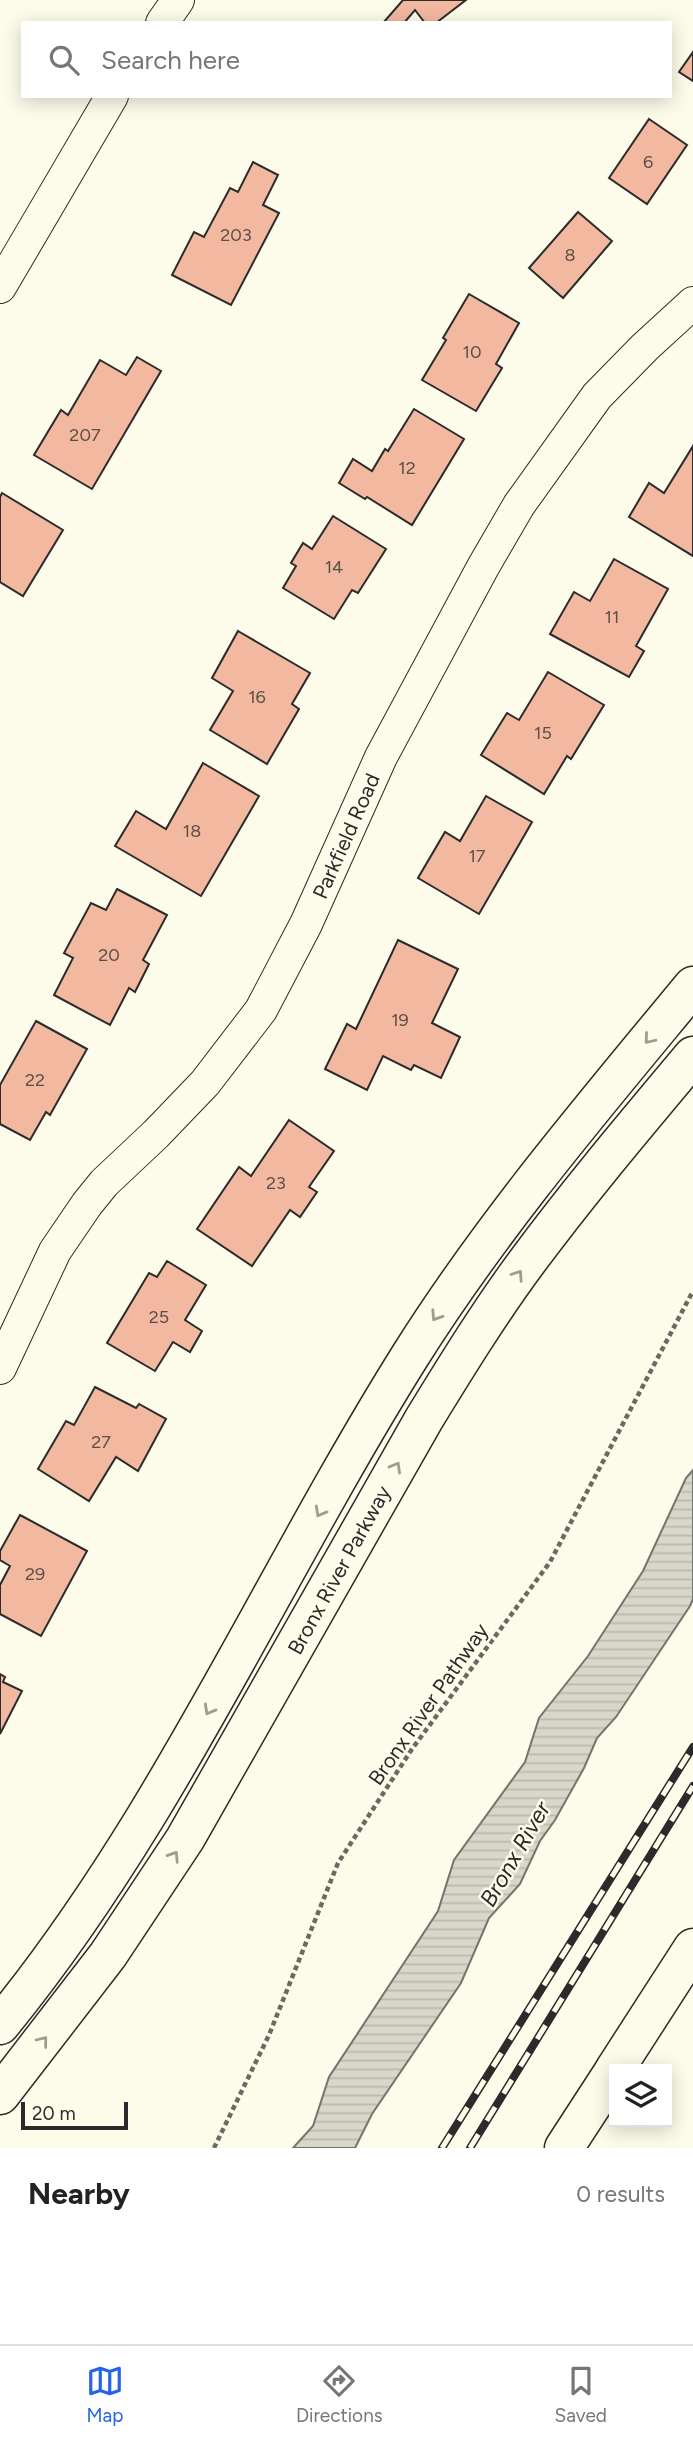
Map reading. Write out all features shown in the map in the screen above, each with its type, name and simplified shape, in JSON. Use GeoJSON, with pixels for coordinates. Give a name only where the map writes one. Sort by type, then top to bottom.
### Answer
{"type":"FeatureCollection","features":[{"type":"Feature","properties":{"kind":"main road"},"geometry":{"type":"LineString","coordinates":[[0,2025],[76,1923],[155,1803],[381,1405],[450,1296],[530,1185],[693,986]]}},
{"type":"Feature","properties":{"kind":"main road","name":"Bronx River Parkway"},"geometry":{"type":"LineString","coordinates":[[0,2095],[108,1955],[185,1839],[403,1455],[459,1362],[527,1261],[693,1056]]}},
{"type":"Feature","properties":{"kind":"main road"},"geometry":{"type":"LineString","coordinates":[[619,2064],[693,1948]]}},
{"type":"Feature","properties":{"kind":"main road"},"geometry":{"type":"LineString","coordinates":[[564,2148],[609,2079]]}},
{"type":"Feature","properties":{"kind":"street"},"geometry":{"type":"LineString","coordinates":[[163,21],[178,0]]}},
{"type":"Feature","properties":{"kind":"street"},"geometry":{"type":"LineString","coordinates":[[0,288],[111,98]]}},
{"type":"Feature","properties":{"kind":"street","name":"Parkfield Road"},"geometry":{"type":"LineString","coordinates":[[0,1368],[55,1251],[87,1204],[104,1183],[205,1083],[261,1010],[306,924],[381,757],[519,505],[597,397],[645,346],[693,303]]}},
{"type":"Feature","properties":{"kind":"path","name":"Bronx River Pathway"},"geometry":{"type":"LineString","coordinates":[[214,2148],[269,2035],[338,1863],[412,1749],[550,1562],[693,1291]]}},
{"type":"Feature","properties":{"kind":"water","name":"Bronx River"},"geometry":{"type":"Polygon","coordinates":[[[693,1470],[693,1599],[690,1606],[616,1717],[597,1738],[584,1768],[540,1841],[520,1884],[489,1918],[461,1983],[372,2114],[355,2148],[293,2148],[313,2126],[329,2077],[438,1911],[454,1860],[525,1762],[539,1718],[588,1656],[643,1571],[686,1478],[693,1470]]]}},
{"type":"Feature","properties":{"kind":"building"},"geometry":{"type":"Polygon","coordinates":[[[403,0],[466,0],[439,21],[423,21],[415,10],[406,21],[385,21],[403,0]]]}},
{"type":"Feature","properties":{"kind":"building"},"geometry":{"type":"Polygon","coordinates":[[[693,52],[693,81],[679,72],[693,52]]]}},
{"type":"Feature","properties":{"kind":"building"},"geometry":{"type":"Polygon","coordinates":[[[649,119],[687,145],[647,204],[609,178],[649,119]]]}},
{"type":"Feature","properties":{"kind":"building"},"geometry":{"type":"Polygon","coordinates":[[[253,162],[278,175],[263,205],[279,213],[231,305],[172,275],[194,232],[204,237],[230,188],[238,192],[253,162]]]}},
{"type":"Feature","properties":{"kind":"building"},"geometry":{"type":"Polygon","coordinates":[[[578,212],[612,241],[563,298],[529,268],[578,212]]]}},
{"type":"Feature","properties":{"kind":"building"},"geometry":{"type":"Polygon","coordinates":[[[469,294],[519,323],[496,364],[502,368],[476,411],[422,380],[469,294]]]}},
{"type":"Feature","properties":{"kind":"building"},"geometry":{"type":"Polygon","coordinates":[[[137,357],[161,371],[92,489],[34,455],[61,410],[68,415],[100,360],[126,375],[137,357]]]}},
{"type":"Feature","properties":{"kind":"building"},"geometry":{"type":"Polygon","coordinates":[[[414,409],[464,439],[412,525],[339,483],[353,459],[372,471],[414,409]]]}},
{"type":"Feature","properties":{"kind":"building"},"geometry":{"type":"Polygon","coordinates":[[[693,446],[693,556],[629,517],[649,483],[664,493],[693,446]]]}},
{"type":"Feature","properties":{"kind":"building"},"geometry":{"type":"Polygon","coordinates":[[[2,493],[63,530],[23,596],[0,582],[2,493]]]}},
{"type":"Feature","properties":{"kind":"building"},"geometry":{"type":"Polygon","coordinates":[[[333,516],[386,549],[358,593],[352,590],[334,619],[283,588],[296,566],[291,563],[303,543],[312,549],[333,516]]]}},
{"type":"Feature","properties":{"kind":"building"},"geometry":{"type":"Polygon","coordinates":[[[614,559],[668,589],[636,646],[644,651],[629,677],[550,634],[574,592],[590,601],[614,559]]]}},
{"type":"Feature","properties":{"kind":"building"},"geometry":{"type":"Polygon","coordinates":[[[238,631],[310,673],[292,704],[299,709],[267,764],[210,730],[233,691],[212,678],[238,631]]]}},
{"type":"Feature","properties":{"kind":"building"},"geometry":{"type":"Polygon","coordinates":[[[548,672],[604,705],[571,759],[567,756],[544,794],[481,755],[507,713],[519,720],[548,672]]]}},
{"type":"Feature","properties":{"kind":"building"},"geometry":{"type":"Polygon","coordinates":[[[203,763],[259,796],[201,896],[115,846],[136,811],[166,829],[203,763]]]}},
{"type":"Feature","properties":{"kind":"building"},"geometry":{"type":"Polygon","coordinates":[[[486,796],[532,822],[479,914],[418,878],[445,832],[460,841],[486,796]]]}},
{"type":"Feature","properties":{"kind":"building"},"geometry":{"type":"Polygon","coordinates":[[[117,889],[167,915],[143,960],[149,964],[135,992],[129,988],[110,1025],[54,995],[73,958],[64,953],[91,903],[106,910],[117,889]]]}},
{"type":"Feature","properties":{"kind":"building"},"geometry":{"type":"Polygon","coordinates":[[[398,940],[458,969],[432,1023],[460,1037],[441,1078],[414,1065],[411,1070],[383,1056],[367,1090],[325,1069],[347,1024],[356,1029],[398,940]]]}},
{"type":"Feature","properties":{"kind":"building"},"geometry":{"type":"Polygon","coordinates":[[[36,1021],[87,1049],[50,1115],[46,1112],[30,1140],[0,1124],[0,1085],[36,1021]]]}},
{"type":"Feature","properties":{"kind":"building"},"geometry":{"type":"Polygon","coordinates":[[[289,1120],[334,1151],[309,1187],[317,1192],[300,1217],[290,1210],[252,1266],[197,1229],[239,1167],[251,1176],[289,1120]]]}},
{"type":"Feature","properties":{"kind":"building"},"geometry":{"type":"Polygon","coordinates":[[[167,1261],[206,1285],[185,1320],[202,1331],[190,1352],[173,1342],[155,1371],[107,1343],[149,1273],[157,1277],[167,1261]]]}},
{"type":"Feature","properties":{"kind":"building"},"geometry":{"type":"Polygon","coordinates":[[[95,1387],[136,1408],[139,1404],[166,1419],[138,1471],[116,1457],[89,1501],[38,1469],[66,1421],[74,1425],[95,1387]]]}},
{"type":"Feature","properties":{"kind":"building"},"geometry":{"type":"Polygon","coordinates":[[[20,1515],[87,1551],[41,1636],[0,1614],[0,1585],[10,1566],[0,1560],[0,1551],[20,1515]]]}},
{"type":"Feature","properties":{"kind":"building"},"geometry":{"type":"Polygon","coordinates":[[[0,1674],[5,1677],[3,1682],[22,1691],[0,1734],[0,1674]]]}},
{"type":"Feature","properties":{"kind":"railway"},"geometry":{"type":"LineString","coordinates":[[442,2148],[693,1747]]}},
{"type":"Feature","properties":{"kind":"railway"},"geometry":{"type":"LineString","coordinates":[[470,2148],[693,1786]]}}]}
